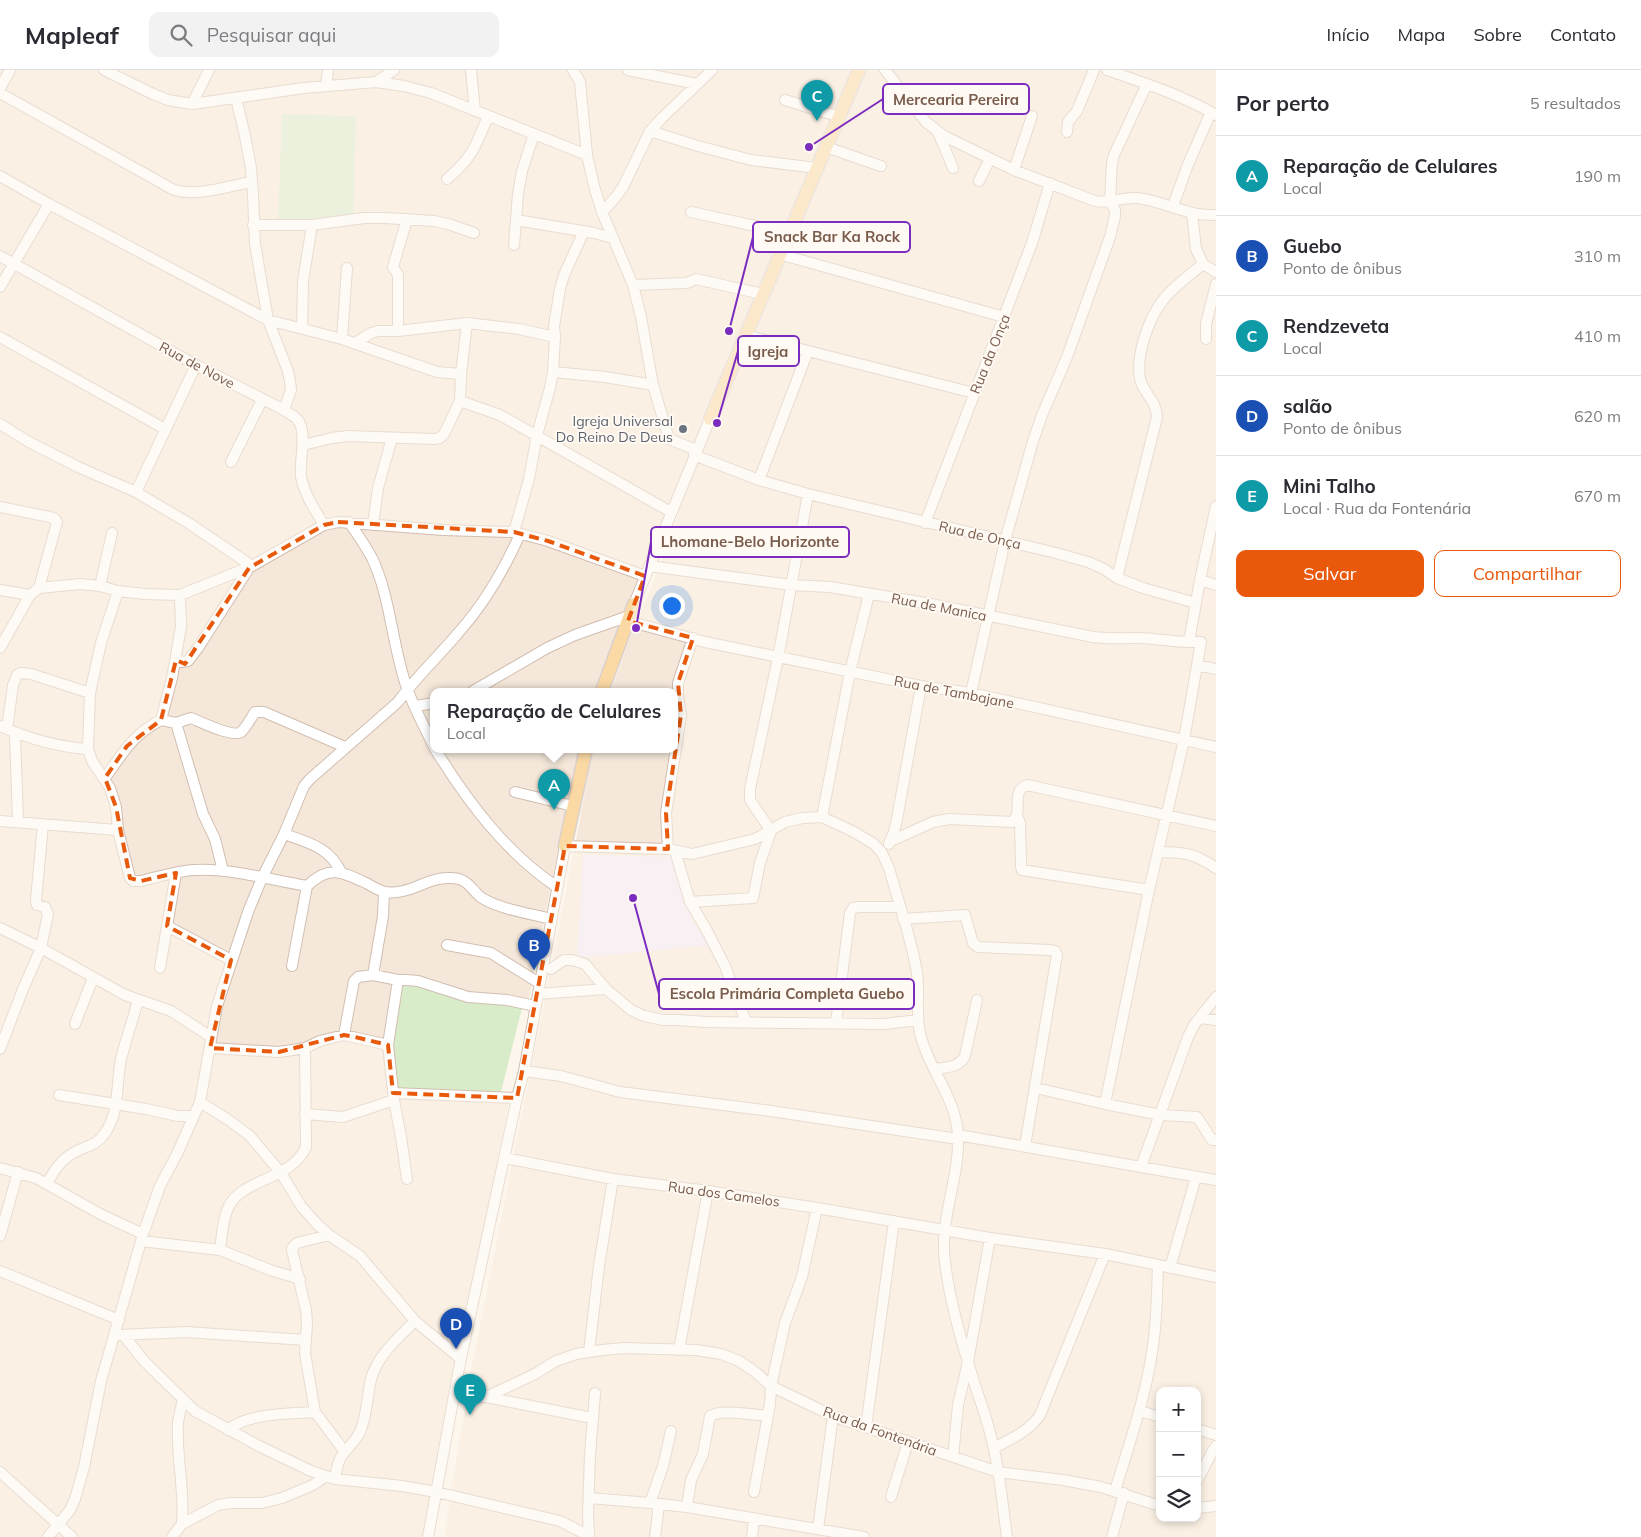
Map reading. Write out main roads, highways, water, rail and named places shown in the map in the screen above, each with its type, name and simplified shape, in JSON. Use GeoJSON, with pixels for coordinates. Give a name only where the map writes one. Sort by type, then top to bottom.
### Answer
{"type":"FeatureCollection","features":[{"type":"Feature","properties":{"kind":"main road"},"geometry":{"type":"LineString","coordinates":[[710,419],[779,254],[860,70]]}},
{"type":"Feature","properties":{"kind":"main road"},"geometry":{"type":"LineString","coordinates":[[603,688],[634,604]]}},
{"type":"Feature","properties":{"kind":"main road"},"geometry":{"type":"LineString","coordinates":[[565,846],[585,753]]}},
{"type":"Feature","properties":{"kind":"place","name":"Rendzeveta"},"geometry":{"type":"Point","coordinates":[817,121]}},
{"type":"Feature","properties":{"kind":"place","name":"Mercearia Pereira"},"geometry":{"type":"Point","coordinates":[809,147]}},
{"type":"Feature","properties":{"kind":"place","name":"Snack Bar Ka Rock"},"geometry":{"type":"Point","coordinates":[729,331]}},
{"type":"Feature","properties":{"kind":"place","name":"Igreja"},"geometry":{"type":"Point","coordinates":[717,423]}},
{"type":"Feature","properties":{"kind":"place","name":"Igreja Universal Do Reino De Deus"},"geometry":{"type":"Point","coordinates":[683,429]}},
{"type":"Feature","properties":{"kind":"place","name":"Lhomane-Belo Horizonte"},"geometry":{"type":"Point","coordinates":[636,628]}},
{"type":"Feature","properties":{"kind":"place","name":"Reparação de Celulares"},"geometry":{"type":"Point","coordinates":[554,810]}},
{"type":"Feature","properties":{"kind":"place","name":"Escola Primária Completa Guebo"},"geometry":{"type":"Point","coordinates":[633,898]}},
{"type":"Feature","properties":{"kind":"place","name":"Guebo"},"geometry":{"type":"Point","coordinates":[534,970]}},
{"type":"Feature","properties":{"kind":"place","name":"salão"},"geometry":{"type":"Point","coordinates":[456,1349]}},
{"type":"Feature","properties":{"kind":"place","name":"Mini Talho"},"geometry":{"type":"Point","coordinates":[470,1415]}}]}
